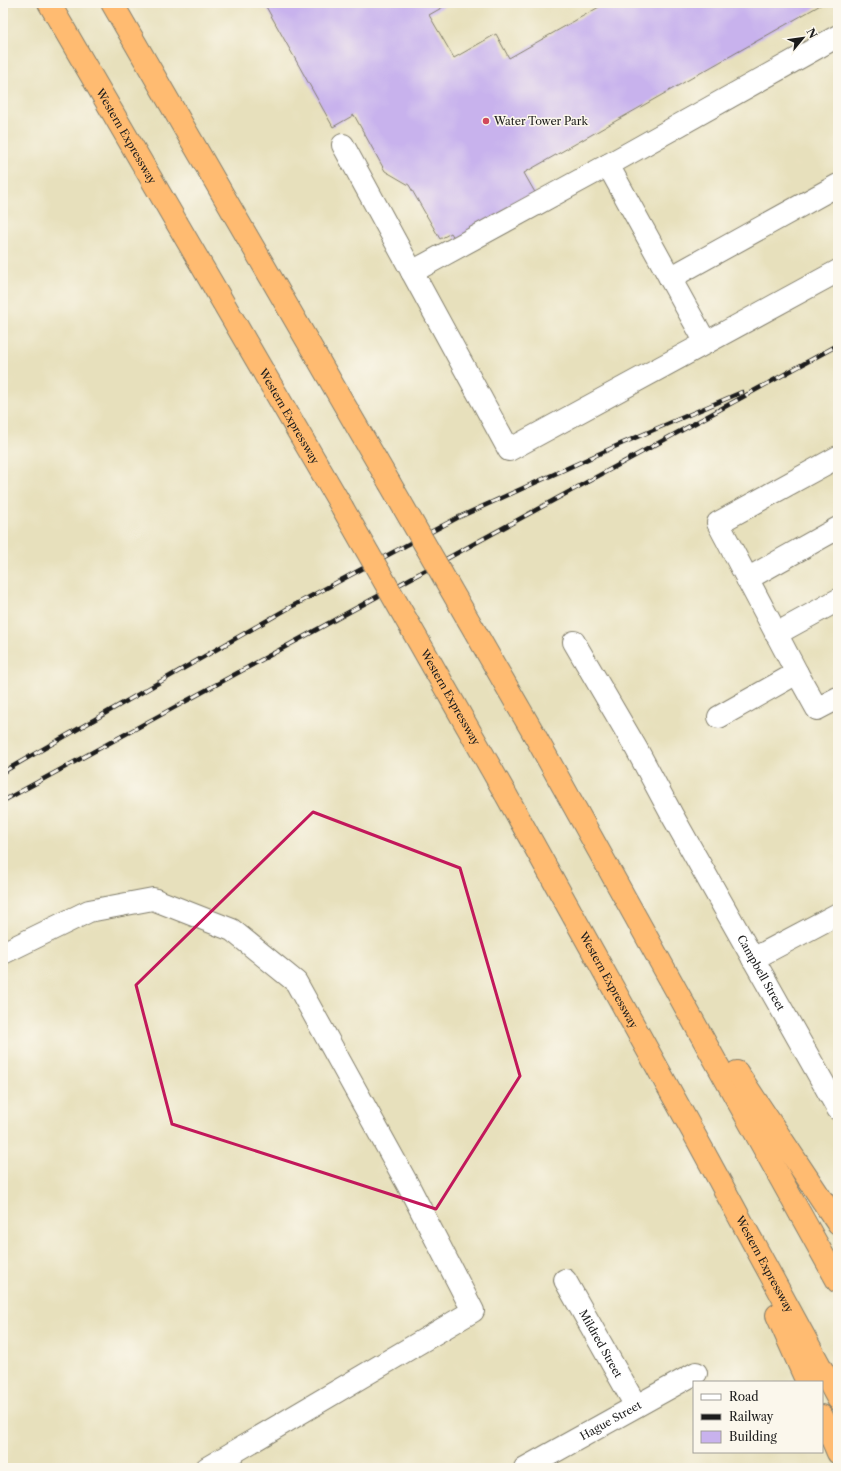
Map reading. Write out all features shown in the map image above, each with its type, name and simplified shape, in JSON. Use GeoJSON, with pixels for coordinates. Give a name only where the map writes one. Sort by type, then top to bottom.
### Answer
{"type":"FeatureCollection","features":[{"type":"Feature","properties":{"kind":"highway","name":"Western Expressway"},"geometry":{"type":"LineString","coordinates":[[49,3],[342,507],[505,793],[693,1132],[838,1399]]}},
{"type":"Feature","properties":{"kind":"highway"},"geometry":{"type":"LineString","coordinates":[[112,3],[534,734],[838,1282]]}},
{"type":"Feature","properties":{"kind":"highway"},"geometry":{"type":"LineString","coordinates":[[624,896],[720,1047],[838,1224]]}},
{"type":"Feature","properties":{"kind":"highway"},"geometry":{"type":"LineString","coordinates":[[693,1132],[753,1260],[807,1381]]}},
{"type":"Feature","properties":{"kind":"highway"},"geometry":{"type":"LineString","coordinates":[[823,1418],[838,1453]]}},
{"type":"Feature","properties":{"kind":"street"},"geometry":{"type":"LineString","coordinates":[[412,272],[608,165],[838,36]]}},
{"type":"Feature","properties":{"kind":"street"},"geometry":{"type":"LineString","coordinates":[[343,145],[509,450],[838,271]]}},
{"type":"Feature","properties":{"kind":"street"},"geometry":{"type":"LineString","coordinates":[[608,165],[706,343]]}},
{"type":"Feature","properties":{"kind":"street"},"geometry":{"type":"LineString","coordinates":[[670,278],[838,185]]}},
{"type":"Feature","properties":{"kind":"street"},"geometry":{"type":"LineString","coordinates":[[838,457],[718,523],[796,673],[817,709],[838,698]]}},
{"type":"Feature","properties":{"kind":"street"},"geometry":{"type":"LineString","coordinates":[[747,579],[838,528]]}},
{"type":"Feature","properties":{"kind":"street"},"geometry":{"type":"LineString","coordinates":[[776,634],[838,600]]}},
{"type":"Feature","properties":{"kind":"street","name":"Campbell Street"},"geometry":{"type":"LineString","coordinates":[[574,642],[838,1108]]}},
{"type":"Feature","properties":{"kind":"street"},"geometry":{"type":"LineString","coordinates":[[719,717],[796,673]]}},
{"type":"Feature","properties":{"kind":"street"},"geometry":{"type":"LineString","coordinates":[[3,953],[89,911],[153,899],[232,930],[296,982],[408,1186],[473,1311],[207,1468]]}},
{"type":"Feature","properties":{"kind":"street"},"geometry":{"type":"LineString","coordinates":[[754,958],[838,914]]}},
{"type":"Feature","properties":{"kind":"street","name":"Mildred Street"},"geometry":{"type":"LineString","coordinates":[[565,1280],[636,1406]]}},
{"type":"Feature","properties":{"kind":"street","name":"Hague Street"},"geometry":{"type":"LineString","coordinates":[[537,1465],[636,1406],[696,1373]]}},
{"type":"Feature","properties":{"kind":"highlighted area"},"geometry":{"type":"Polygon","coordinates":[[[313,812],[460,868],[520,1076],[436,1209],[172,1124],[136,985],[313,812]]]}},
{"type":"Feature","properties":{"kind":"building","name":"Water Tower Park"},"geometry":{"type":"Polygon","coordinates":[[[264,3],[450,3],[429,15],[454,58],[496,34],[509,58],[606,3],[824,3],[524,173],[537,196],[456,241],[451,233],[440,239],[409,185],[385,171],[354,115],[333,127],[264,3]]]}},
{"type":"Feature","properties":{"kind":"railway"},"geometry":{"type":"LineString","coordinates":[[3,801],[838,345]]}},
{"type":"Feature","properties":{"kind":"railway"},"geometry":{"type":"LineString","coordinates":[[3,772],[287,609],[457,518],[623,443],[742,392]]}},
{"type":"Feature","properties":{"kind":"place","name":"Water Tower Park"},"geometry":{"type":"Point","coordinates":[486,121]}}]}
